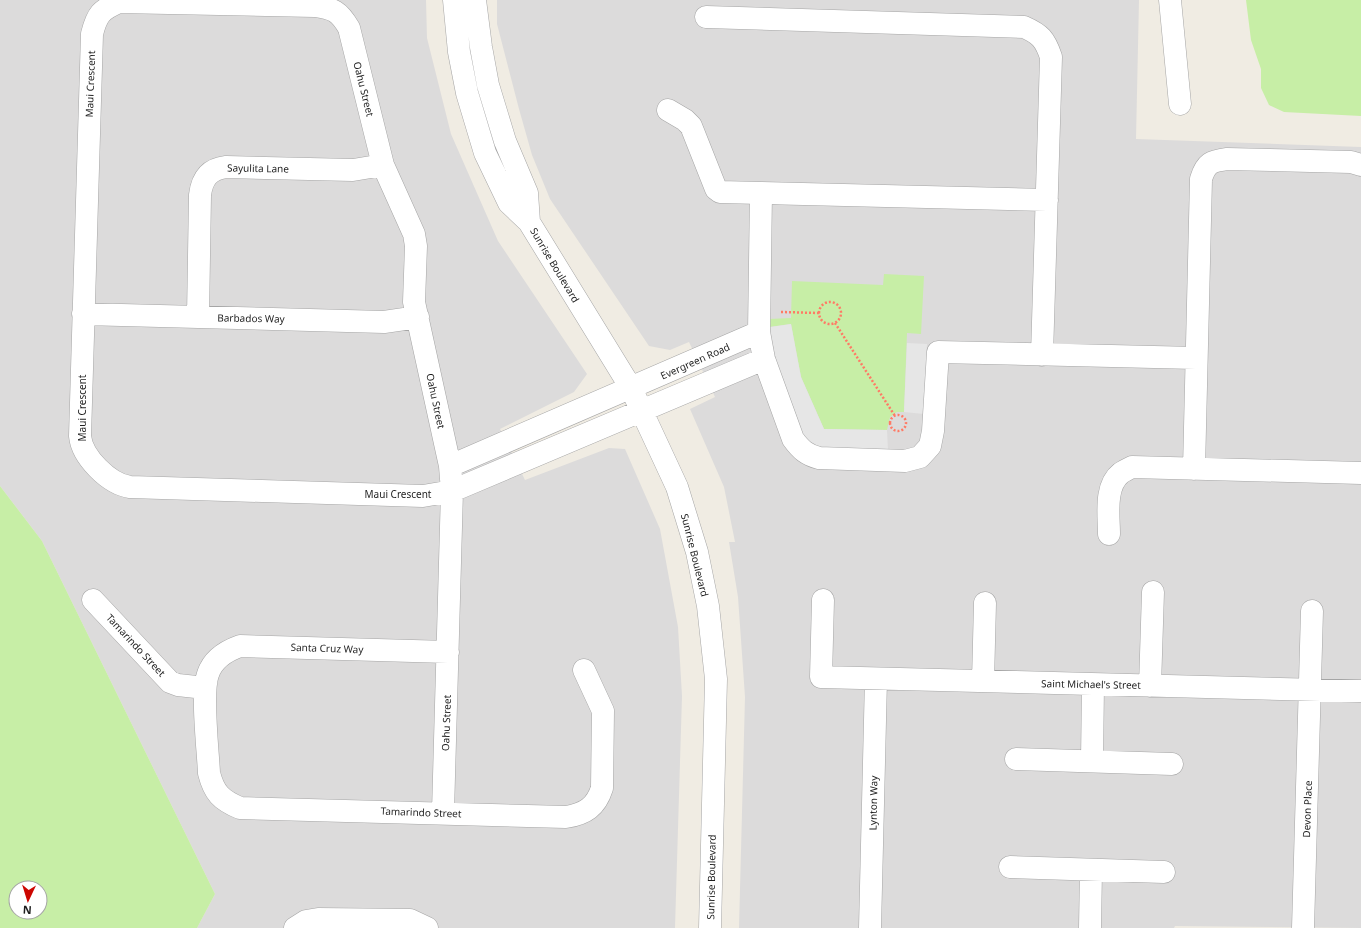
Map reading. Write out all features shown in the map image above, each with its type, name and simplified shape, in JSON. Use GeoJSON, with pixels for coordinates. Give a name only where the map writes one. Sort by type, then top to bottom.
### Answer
{"type":"FeatureCollection","features":[{"type":"Feature","properties":{"kind":"street","name":"Sunrise Boulevard"},"geometry":{"type":"LineString","coordinates":[[454,0],[459,52],[465,86],[485,153],[509,203],[529,222],[631,388],[677,487],[697,552],[708,606],[716,679],[710,928]]}},
{"type":"Feature","properties":{"kind":"street","name":"Sunrise Boulevard"},"geometry":{"type":"LineString","coordinates":[[475,0],[480,47],[488,85],[505,141],[527,193],[529,222]]}},
{"type":"Feature","properties":{"kind":"street"},"geometry":{"type":"LineString","coordinates":[[1170,0],[1180,104]]}},
{"type":"Feature","properties":{"kind":"street","name":"Maui Crescent"},"geometry":{"type":"LineString","coordinates":[[332,8],[315,6],[119,2],[105,8],[96,19],[92,34],[80,440],[87,455],[108,478],[115,483],[130,487],[423,496],[452,491],[642,411]]}},
{"type":"Feature","properties":{"kind":"street","name":"Oahu Street"},"geometry":{"type":"LineString","coordinates":[[332,8],[342,16],[349,28],[383,165],[414,234],[416,246],[414,302],[450,466],[452,491],[443,812]]}},
{"type":"Feature","properties":{"kind":"street"},"geometry":{"type":"LineString","coordinates":[[706,17],[1024,27],[1037,33],[1047,44],[1050,57],[1042,355]]}},
{"type":"Feature","properties":{"kind":"street"},"geometry":{"type":"LineString","coordinates":[[668,110],[685,120],[691,126],[716,189],[720,192],[1047,200]]}},
{"type":"Feature","properties":{"kind":"street"},"geometry":{"type":"LineString","coordinates":[[1194,469],[1201,179],[1205,169],[1214,161],[1227,159],[1351,162],[1361,165]]}},
{"type":"Feature","properties":{"kind":"street","name":"Sayulita Lane"},"geometry":{"type":"LineString","coordinates":[[198,317],[202,183],[213,170],[226,167],[353,170],[383,165]]}},
{"type":"Feature","properties":{"kind":"street"},"geometry":{"type":"LineString","coordinates":[[761,193],[759,332],[764,360],[793,439],[804,452],[819,458],[906,461],[920,456],[930,446],[934,431],[938,352],[1196,358]]}},
{"type":"Feature","properties":{"kind":"street","name":"Barbados Way"},"geometry":{"type":"LineString","coordinates":[[83,314],[384,322],[418,317]]}},
{"type":"Feature","properties":{"kind":"street","name":"Evergreen Road"},"geometry":{"type":"LineString","coordinates":[[631,388],[759,332]]}},
{"type":"Feature","properties":{"kind":"street"},"geometry":{"type":"LineString","coordinates":[[642,411],[764,360]]}},
{"type":"Feature","properties":{"kind":"street"},"geometry":{"type":"LineString","coordinates":[[450,466],[631,388]]}},
{"type":"Feature","properties":{"kind":"street"},"geometry":{"type":"LineString","coordinates":[[1109,534],[1110,496],[1113,484],[1120,473],[1132,467],[1361,473]]}},
{"type":"Feature","properties":{"kind":"street"},"geometry":{"type":"LineString","coordinates":[[1150,686],[1153,592]]}},
{"type":"Feature","properties":{"kind":"street","name":"Tamarindo Street"},"geometry":{"type":"LineString","coordinates":[[93,600],[170,682],[178,685],[205,688]]}},
{"type":"Feature","properties":{"kind":"street","name":"Saint Michael's Street"},"geometry":{"type":"LineString","coordinates":[[823,600],[821,677],[1361,691]]}},
{"type":"Feature","properties":{"kind":"street"},"geometry":{"type":"LineString","coordinates":[[983,681],[985,603]]}},
{"type":"Feature","properties":{"kind":"street","name":"Devon Place"},"geometry":{"type":"LineString","coordinates":[[1303,928],[1312,611]]}},
{"type":"Feature","properties":{"kind":"street","name":"Santa Cruz Way"},"geometry":{"type":"LineString","coordinates":[[213,664],[222,655],[240,646],[448,652]]}},
{"type":"Feature","properties":{"kind":"street","name":"Tamarindo Street"},"geometry":{"type":"LineString","coordinates":[[213,664],[208,674],[205,688],[209,773],[212,784],[218,794],[228,803],[240,808],[443,812],[566,817],[580,814],[592,807],[599,798],[602,788],[603,711],[584,670]]}},
{"type":"Feature","properties":{"kind":"street","name":"Lynton Way"},"geometry":{"type":"LineString","coordinates":[[870,928],[876,678]]}},
{"type":"Feature","properties":{"kind":"street"},"geometry":{"type":"LineString","coordinates":[[1092,761],[1093,684]]}},
{"type":"Feature","properties":{"kind":"street"},"geometry":{"type":"LineString","coordinates":[[1016,759],[1172,764]]}},
{"type":"Feature","properties":{"kind":"street"},"geometry":{"type":"LineString","coordinates":[[1010,867],[1164,872]]}},
{"type":"Feature","properties":{"kind":"street"},"geometry":{"type":"LineString","coordinates":[[1090,928],[1091,870]]}},
{"type":"Feature","properties":{"kind":"street"},"geometry":{"type":"LineString","coordinates":[[295,928],[318,918],[410,920],[427,928]]}},
{"type":"Feature","properties":{"kind":"path"},"geometry":{"type":"LineString","coordinates":[[834,303],[840,310],[841,315],[835,323],[831,324],[823,321],[819,313],[820,308],[824,305],[834,303]]}},
{"type":"Feature","properties":{"kind":"path"},"geometry":{"type":"LineString","coordinates":[[791,312],[819,313]]}},
{"type":"Feature","properties":{"kind":"path"},"geometry":{"type":"LineString","coordinates":[[835,323],[894,416]]}},
{"type":"Feature","properties":{"kind":"path"},"geometry":{"type":"LineString","coordinates":[[901,415],[906,420],[903,429],[897,431],[892,427],[891,421],[894,416],[901,415]]}},
{"type":"Feature","properties":{"kind":"shaded area"},"geometry":{"type":"Polygon","coordinates":[[[0,0],[426,0],[427,38],[451,134],[498,241],[587,374],[574,392],[500,429],[525,480],[609,448],[625,449],[660,529],[678,627],[682,696],[675,928],[197,928],[215,894],[42,541],[0,486],[0,0]]]}},
{"type":"Feature","properties":{"kind":"shaded area"},"geometry":{"type":"Polygon","coordinates":[[[497,0],[1139,0],[1136,139],[1361,147],[1361,928],[1175,926],[1174,928],[739,928],[745,697],[738,597],[729,542],[735,542],[724,487],[690,409],[715,397],[689,342],[670,350],[649,346],[550,199],[532,155],[519,109],[497,24],[497,0]]]}},
{"type":"Feature","properties":{"kind":"shaded area"},"geometry":{"type":"Polygon","coordinates":[[[791,324],[801,377],[824,429],[887,430],[888,450],[818,449],[803,435],[780,381],[770,327],[791,324]]]}},
{"type":"Feature","properties":{"kind":"shaded area"},"geometry":{"type":"Polygon","coordinates":[[[907,343],[927,344],[924,414],[904,412],[907,343]]]}},
{"type":"Feature","properties":{"kind":"green space"},"geometry":{"type":"Polygon","coordinates":[[[1246,0],[1361,0],[1361,116],[1284,112],[1269,105],[1261,88],[1261,69],[1251,40],[1246,0]]]}},
{"type":"Feature","properties":{"kind":"green space"},"geometry":{"type":"Polygon","coordinates":[[[884,274],[924,276],[921,334],[907,333],[904,412],[897,412],[890,417],[887,430],[824,429],[801,377],[791,324],[770,327],[769,319],[791,318],[792,281],[883,285],[884,274]]]}},
{"type":"Feature","properties":{"kind":"green space"},"geometry":{"type":"Polygon","coordinates":[[[0,486],[42,541],[215,894],[197,928],[0,928],[0,486]]]}}]}
